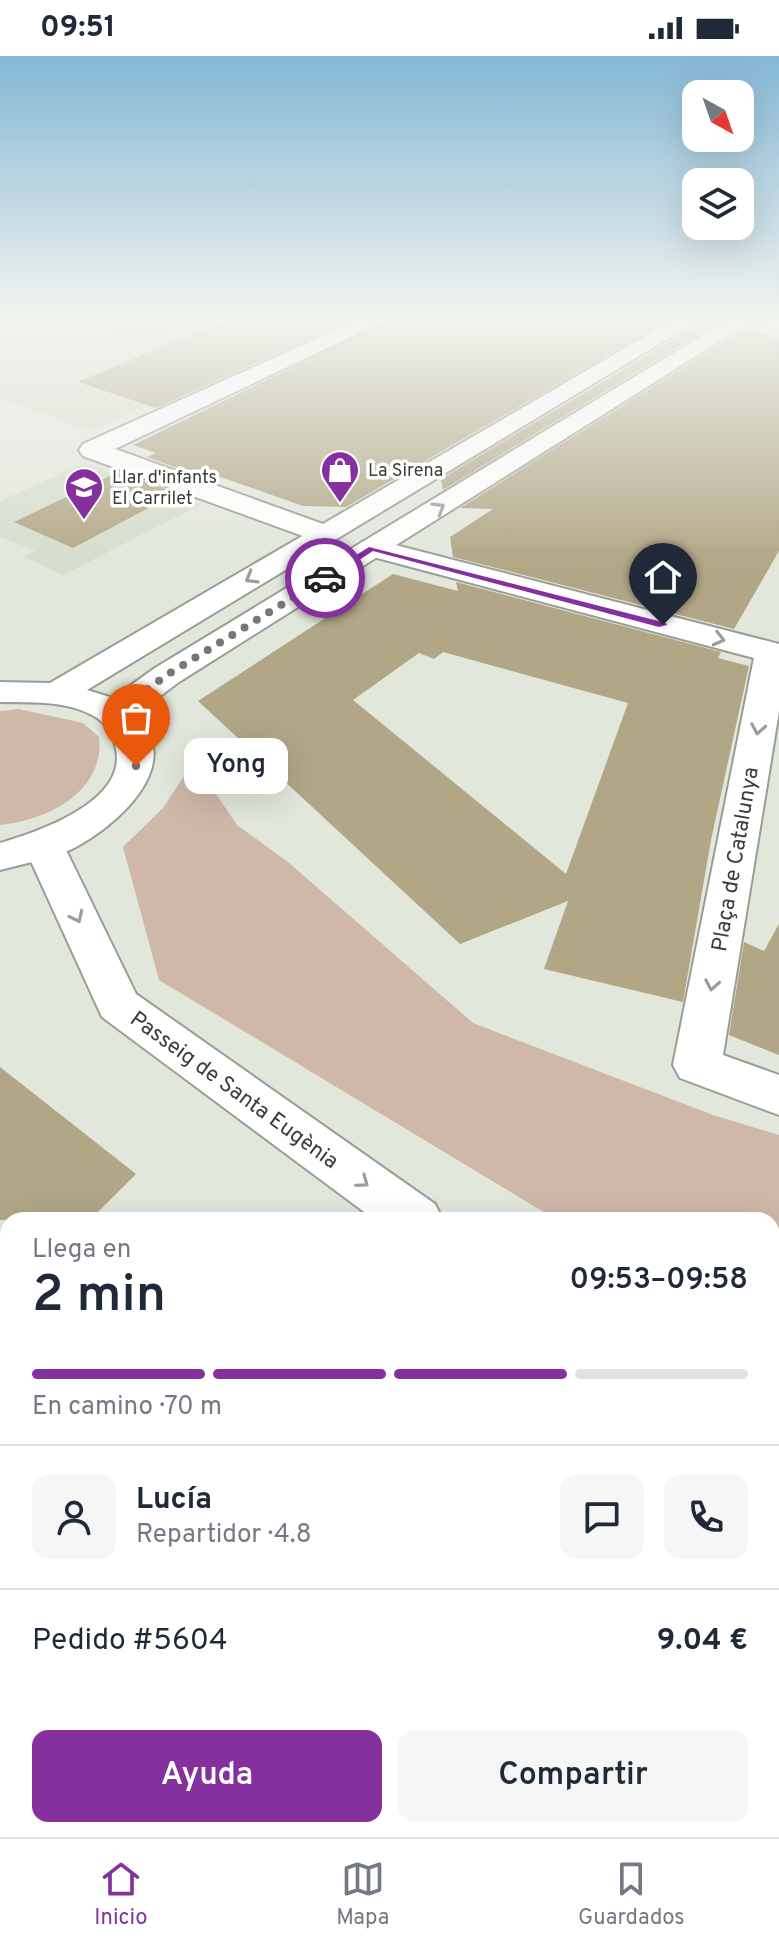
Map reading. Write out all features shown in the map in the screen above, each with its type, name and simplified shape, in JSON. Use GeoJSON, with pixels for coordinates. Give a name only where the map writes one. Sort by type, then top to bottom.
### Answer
{"type":"FeatureCollection","features":[{"type":"Feature","properties":{"kind":"main road"},"geometry":{"type":"LineString","coordinates":[[194,403],[92,450],[324,534]]}},
{"type":"Feature","properties":{"kind":"main road"},"geometry":{"type":"LineString","coordinates":[[60,692],[546,403]]}},
{"type":"Feature","properties":{"kind":"main road"},"geometry":{"type":"LineString","coordinates":[[114,714],[167,675],[607,403]]}},
{"type":"Feature","properties":{"kind":"main road"},"geometry":{"type":"LineString","coordinates":[[372,548],[777,648]]}},
{"type":"Feature","properties":{"kind":"main road","name":"Plaça de Catalunya"},"geometry":{"type":"LineString","coordinates":[[777,648],[697,1065],[779,1095]]}},
{"type":"Feature","properties":{"kind":"main road"},"geometry":{"type":"LineString","coordinates":[[0,692],[60,692],[87,697],[114,714],[133,736],[137,748],[130,783],[120,798],[87,826],[22,852]]}},
{"type":"Feature","properties":{"kind":"main road","name":"Passeig de Santa Eugènia"},"geometry":{"type":"LineString","coordinates":[[22,852],[118,1005],[405,1212]]}},
{"type":"Feature","properties":{"kind":"shaded area"},"geometry":{"type":"Polygon","coordinates":[[[14,403],[153,403],[90,431],[14,403]]]}},
{"type":"Feature","properties":{"kind":"shaded area","name":"Llar d'infants El Carrilet"},"geometry":{"type":"Polygon","coordinates":[[[85,463],[200,505],[63,575],[24,557],[35,550],[0,537],[0,501],[85,463]]]}},
{"type":"Feature","properties":{"kind":"shaded area"},"geometry":{"type":"Polygon","coordinates":[[[19,709],[83,723],[99,737],[98,756],[93,773],[70,800],[37,817],[0,825],[0,711],[19,709]]]}},
{"type":"Feature","properties":{"kind":"shaded area"},"geometry":{"type":"Polygon","coordinates":[[[184,776],[204,776],[237,825],[288,862],[473,1023],[713,1115],[779,1135],[779,1212],[544,1212],[159,980],[123,847],[163,808],[184,776]]]}},
{"type":"Feature","properties":{"kind":"building"},"geometry":{"type":"Polygon","coordinates":[[[141,403],[167,403],[156,408],[141,403]]]}},
{"type":"Feature","properties":{"kind":"building"},"geometry":{"type":"Polygon","coordinates":[[[219,403],[525,403],[346,507],[303,506],[215,475],[207,479],[147,457],[156,453],[133,445],[219,403]]]}},
{"type":"Feature","properties":{"kind":"building"},"geometry":{"type":"Polygon","coordinates":[[[567,403],[586,403],[443,490],[441,479],[567,403]]]}},
{"type":"Feature","properties":{"kind":"building"},"geometry":{"type":"Polygon","coordinates":[[[626,403],[779,403],[779,551],[734,629],[453,557],[450,537],[493,509],[460,508],[626,403]]]}},
{"type":"Feature","properties":{"kind":"building"},"geometry":{"type":"Polygon","coordinates":[[[118,472],[177,493],[73,548],[14,522],[118,472]]]}},
{"type":"Feature","properties":{"kind":"building"},"geometry":{"type":"Polygon","coordinates":[[[393,574],[458,591],[456,582],[721,652],[718,658],[749,666],[711,840],[683,1002],[544,969],[568,901],[460,944],[198,701],[393,574]],[[443,652],[434,659],[419,653],[353,700],[566,874],[628,703],[443,652]]]}},
{"type":"Feature","properties":{"kind":"building"},"geometry":{"type":"Polygon","coordinates":[[[779,924],[779,1055],[729,1035],[744,942],[764,951],[779,924]]]}},
{"type":"Feature","properties":{"kind":"building"},"geometry":{"type":"Polygon","coordinates":[[[0,1067],[136,1174],[98,1212],[0,1212],[0,1067]]]}},
{"type":"Feature","properties":{"kind":"way so far"},"geometry":{"type":"LineString","coordinates":[[136,766],[137,748],[133,736],[114,714],[167,675],[325,578]]}},
{"type":"Feature","properties":{"kind":"place","name":"La Sirena"},"geometry":{"type":"Point","coordinates":[340,504]}},
{"type":"Feature","properties":{"kind":"place","name":"Llar d'infants El Carrilet"},"geometry":{"type":"Point","coordinates":[84,521]}},
{"type":"Feature","properties":{"kind":"place","name":"Yong"},"geometry":{"type":"Point","coordinates":[136,766]}},
{"type":"Feature","properties":{"kind":"route"},"geometry":{"type":"LineString","coordinates":[[325,578],[372,548],[663,625]]}}]}
